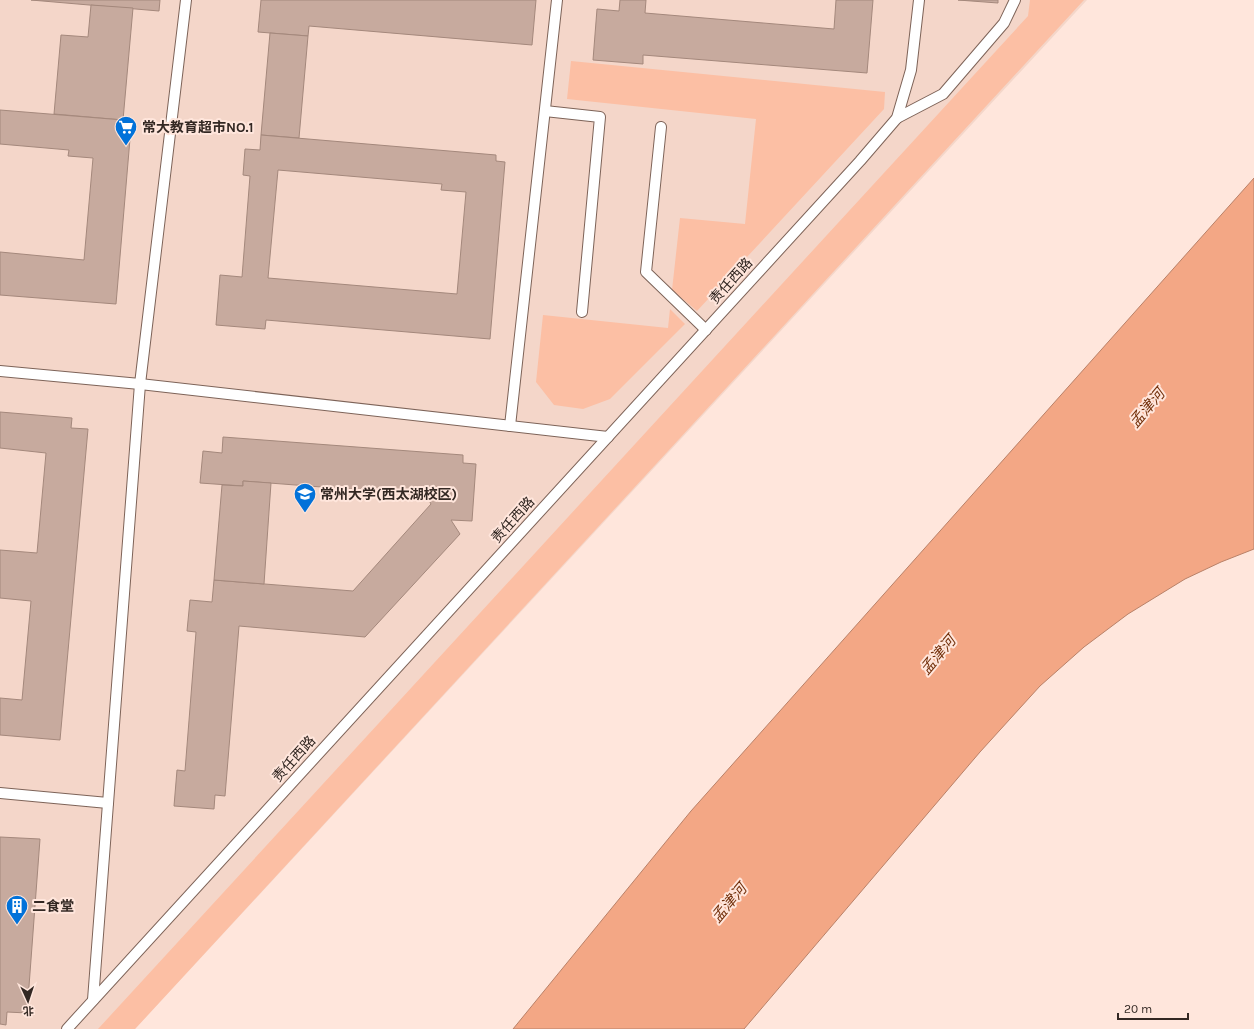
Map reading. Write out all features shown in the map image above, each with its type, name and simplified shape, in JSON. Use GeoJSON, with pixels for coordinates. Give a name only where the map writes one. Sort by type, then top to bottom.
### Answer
{"type":"FeatureCollection","features":[{"type":"Feature","properties":{"kind":"lane"},"geometry":{"type":"LineString","coordinates":[[93,1000],[140,384],[186,0]]}},
{"type":"Feature","properties":{"kind":"lane"},"geometry":{"type":"LineString","coordinates":[[510,426],[557,0]]}},
{"type":"Feature","properties":{"kind":"lane","name":"责任西路"},"geometry":{"type":"LineString","coordinates":[[67,1029],[860,161],[897,118],[911,70],[919,0]]}},
{"type":"Feature","properties":{"kind":"lane"},"geometry":{"type":"LineString","coordinates":[[897,118],[943,94],[1004,23],[1015,0]]}},
{"type":"Feature","properties":{"kind":"lane"},"geometry":{"type":"LineString","coordinates":[[545,111],[600,117],[582,312]]}},
{"type":"Feature","properties":{"kind":"lane"},"geometry":{"type":"LineString","coordinates":[[661,127],[646,272],[706,330]]}},
{"type":"Feature","properties":{"kind":"lane"},"geometry":{"type":"LineString","coordinates":[[0,371],[140,384],[608,437]]}},
{"type":"Feature","properties":{"kind":"lane"},"geometry":{"type":"LineString","coordinates":[[0,793],[108,803]]}},
{"type":"Feature","properties":{"kind":"shaded area","name":"常州大学(西太湖校区)"},"geometry":{"type":"Polygon","coordinates":[[[0,0],[1087,0],[135,1029],[0,1029],[0,0]]]}},
{"type":"Feature","properties":{"kind":"shaded area"},"geometry":{"type":"Polygon","coordinates":[[[1030,0],[1084,0],[135,1029],[98,1029],[1028,16],[1030,0]]]}},
{"type":"Feature","properties":{"kind":"shaded area"},"geometry":{"type":"Polygon","coordinates":[[[571,61],[885,92],[884,109],[697,311],[672,290],[680,218],[745,224],[756,119],[567,99],[571,61]]]}},
{"type":"Feature","properties":{"kind":"shaded area"},"geometry":{"type":"Polygon","coordinates":[[[670,309],[685,324],[610,399],[583,409],[554,405],[536,382],[543,315],[668,328],[670,309]]]}},
{"type":"Feature","properties":{"kind":"water","name":"孟津河"},"geometry":{"type":"Polygon","coordinates":[[[1254,178],[1254,549],[1221,562],[1185,579],[1128,614],[1084,647],[1040,686],[980,752],[744,1029],[513,1029],[691,811],[1254,178]]]}},
{"type":"Feature","properties":{"kind":"building"},"geometry":{"type":"Polygon","coordinates":[[[31,0],[160,0],[159,11],[31,0]]]}},
{"type":"Feature","properties":{"kind":"building"},"geometry":{"type":"Polygon","coordinates":[[[261,0],[536,0],[532,45],[309,26],[308,36],[258,32],[261,0]]]}},
{"type":"Feature","properties":{"kind":"building"},"geometry":{"type":"Polygon","coordinates":[[[620,0],[646,0],[645,13],[834,29],[836,0],[873,0],[867,73],[643,55],[643,64],[593,60],[597,9],[619,11],[620,0]]]}},
{"type":"Feature","properties":{"kind":"building"},"geometry":{"type":"Polygon","coordinates":[[[958,0],[998,0],[998,3],[958,0]]]}},
{"type":"Feature","properties":{"kind":"building"},"geometry":{"type":"Polygon","coordinates":[[[91,5],[133,8],[123,120],[54,114],[61,35],[88,37],[91,5]]]}},
{"type":"Feature","properties":{"kind":"building"},"geometry":{"type":"Polygon","coordinates":[[[270,33],[308,36],[299,138],[261,135],[270,33]]]}},
{"type":"Feature","properties":{"kind":"building"},"geometry":{"type":"Polygon","coordinates":[[[0,110],[123,120],[123,127],[131,127],[116,304],[0,295],[0,252],[84,260],[93,158],[68,156],[69,150],[0,144],[0,110]]]}},
{"type":"Feature","properties":{"kind":"building"},"geometry":{"type":"Polygon","coordinates":[[[261,135],[496,155],[496,161],[505,162],[490,339],[266,320],[265,329],[216,325],[220,275],[242,277],[250,176],[243,175],[245,149],[260,150],[261,135]],[[278,170],[268,278],[457,294],[466,192],[441,190],[442,184],[278,170]]]}},
{"type":"Feature","properties":{"kind":"building"},"geometry":{"type":"Polygon","coordinates":[[[0,412],[72,418],[71,428],[88,429],[60,740],[0,735],[0,698],[22,700],[31,601],[0,598],[0,550],[37,553],[46,453],[0,448],[0,412]]]}},
{"type":"Feature","properties":{"kind":"building"},"geometry":{"type":"Polygon","coordinates":[[[223,437],[463,455],[463,463],[476,464],[472,521],[451,520],[460,534],[365,637],[239,626],[225,796],[215,795],[214,809],[174,806],[177,770],[185,771],[196,632],[187,631],[190,600],[212,602],[214,580],[353,591],[431,504],[426,495],[243,481],[243,486],[200,483],[203,451],[222,453],[223,437]]]}},
{"type":"Feature","properties":{"kind":"building"},"geometry":{"type":"Polygon","coordinates":[[[243,481],[271,483],[264,584],[214,580],[222,485],[243,486],[243,481]]]}},
{"type":"Feature","properties":{"kind":"building","name":"二食堂"},"geometry":{"type":"Polygon","coordinates":[[[0,837],[40,839],[27,1013],[7,1012],[6,1025],[0,1024],[0,837]]]}},
{"type":"Feature","properties":{"kind":"place","name":"常大教育超市NO.1"},"geometry":{"type":"Point","coordinates":[126,146]}},
{"type":"Feature","properties":{"kind":"place","name":"常州大学(西太湖校区)"},"geometry":{"type":"Point","coordinates":[305,514]}},
{"type":"Feature","properties":{"kind":"place","name":"二食堂"},"geometry":{"type":"Point","coordinates":[17,926]}}]}
